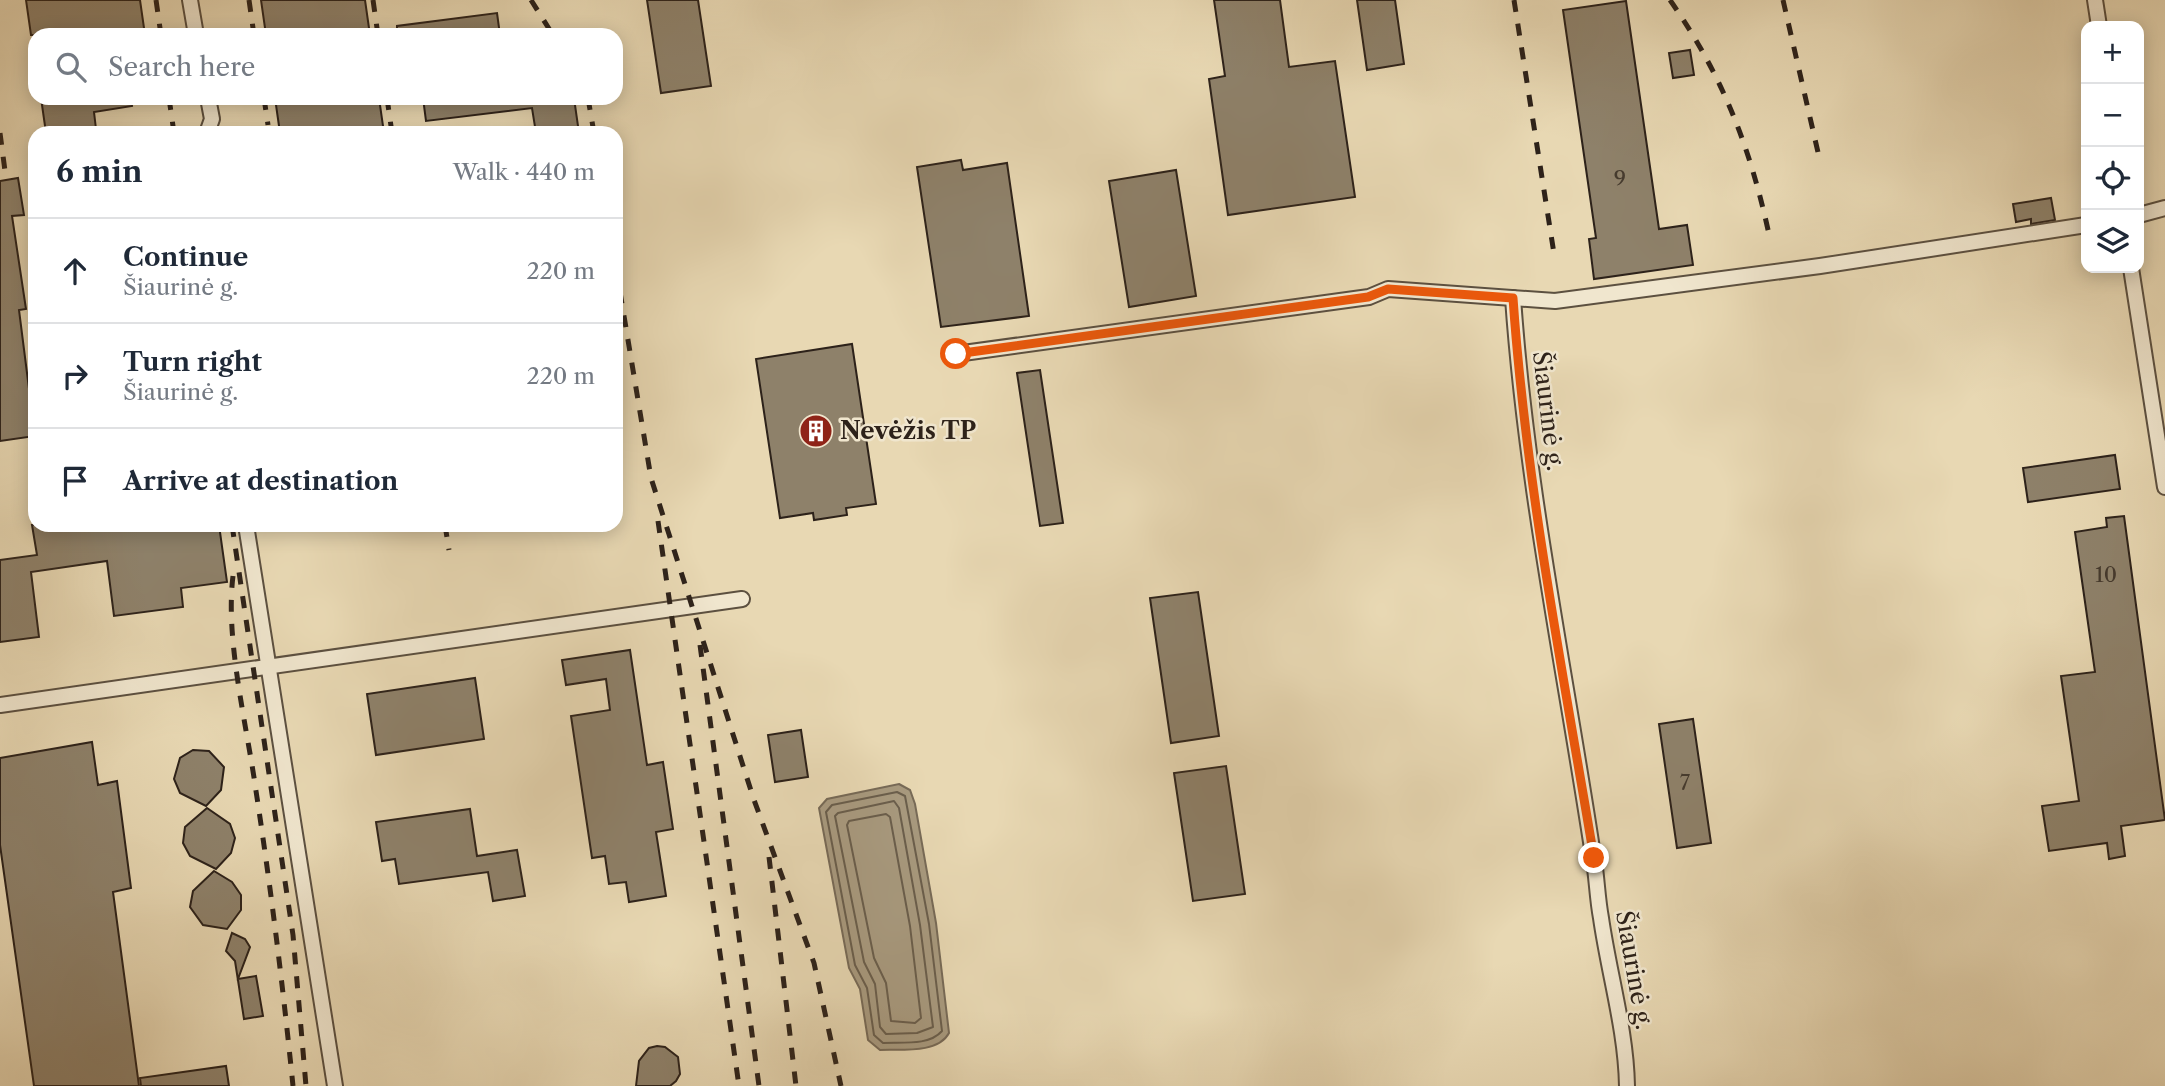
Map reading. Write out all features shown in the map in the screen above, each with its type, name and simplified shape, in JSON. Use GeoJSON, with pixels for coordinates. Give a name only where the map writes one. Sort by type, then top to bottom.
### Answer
{"type":"FeatureCollection","features":[{"type":"Feature","properties":{"kind":"street"},"geometry":{"type":"LineString","coordinates":[[190,0],[195,28]]}},
{"type":"Feature","properties":{"kind":"street"},"geometry":{"type":"LineString","coordinates":[[2095,0],[2098,21]]}},
{"type":"Feature","properties":{"kind":"street"},"geometry":{"type":"LineString","coordinates":[[209,105],[212,119],[210,126]]}},
{"type":"Feature","properties":{"kind":"street"},"geometry":{"type":"LineString","coordinates":[[2144,214],[2165,208]]}},
{"type":"Feature","properties":{"kind":"street"},"geometry":{"type":"LineString","coordinates":[[956,354],[1368,297],[1388,289],[1555,301],[1820,266],[2081,226]]}},
{"type":"Feature","properties":{"kind":"street"},"geometry":{"type":"LineString","coordinates":[[2133,273],[2165,487]]}},
{"type":"Feature","properties":{"kind":"street","name":"Šiaurinė g."},"geometry":{"type":"LineString","coordinates":[[1513,298],[1518,371],[1546,570],[1594,858],[1600,916],[1626,1054],[1627,1086]]}},
{"type":"Feature","properties":{"kind":"street"},"geometry":{"type":"LineString","coordinates":[[247,532],[335,1086]]}},
{"type":"Feature","properties":{"kind":"street"},"geometry":{"type":"LineString","coordinates":[[0,705],[742,599]]}},
{"type":"Feature","properties":{"kind":"water"},"geometry":{"type":"Polygon","coordinates":[[[899,784],[910,790],[915,804],[936,923],[949,1033],[944,1040],[928,1047],[880,1050],[868,1040],[860,989],[849,968],[819,808],[827,799],[899,784]]]}},
{"type":"Feature","properties":{"kind":"building"},"geometry":{"type":"Polygon","coordinates":[[[26,0],[140,0],[144,28],[30,28],[26,0]]]}},
{"type":"Feature","properties":{"kind":"building"},"geometry":{"type":"Polygon","coordinates":[[[261,0],[365,0],[369,28],[265,28],[261,0]]]}},
{"type":"Feature","properties":{"kind":"building"},"geometry":{"type":"Polygon","coordinates":[[[647,0],[698,0],[711,86],[661,93],[647,0]]]}},
{"type":"Feature","properties":{"kind":"building"},"geometry":{"type":"Polygon","coordinates":[[[1214,0],[1280,0],[1289,67],[1335,61],[1355,197],[1228,215],[1209,79],[1225,76],[1214,0]]]}},
{"type":"Feature","properties":{"kind":"building"},"geometry":{"type":"Polygon","coordinates":[[[1357,0],[1395,0],[1404,64],[1367,70],[1357,0]]]}},
{"type":"Feature","properties":{"kind":"building"},"geometry":{"type":"Polygon","coordinates":[[[1626,1],[1659,229],[1687,225],[1693,265],[1594,279],[1589,239],[1596,238],[1563,10],[1626,1]]]}},
{"type":"Feature","properties":{"kind":"building"},"geometry":{"type":"Polygon","coordinates":[[[497,13],[499,28],[397,28],[497,13]]]}},
{"type":"Feature","properties":{"kind":"building"},"geometry":{"type":"Polygon","coordinates":[[[1690,50],[1694,75],[1673,78],[1669,53],[1690,50]]]}},
{"type":"Feature","properties":{"kind":"building"},"geometry":{"type":"Polygon","coordinates":[[[42,105],[132,105],[94,112],[96,126],[45,126],[42,105]]]}},
{"type":"Feature","properties":{"kind":"building"},"geometry":{"type":"Polygon","coordinates":[[[276,105],[380,105],[383,126],[279,126],[276,105]]]}},
{"type":"Feature","properties":{"kind":"building"},"geometry":{"type":"Polygon","coordinates":[[[424,105],[575,105],[578,126],[535,126],[532,108],[426,121],[424,105]]]}},
{"type":"Feature","properties":{"kind":"building"},"geometry":{"type":"Polygon","coordinates":[[[961,160],[963,170],[1007,163],[1029,316],[941,327],[917,167],[961,160]]]}},
{"type":"Feature","properties":{"kind":"building"},"geometry":{"type":"Polygon","coordinates":[[[1176,170],[1196,296],[1129,307],[1109,181],[1176,170]]]}},
{"type":"Feature","properties":{"kind":"building"},"geometry":{"type":"Polygon","coordinates":[[[18,178],[24,215],[12,216],[26,309],[19,310],[28,381],[28,437],[0,441],[0,181],[18,178]]]}},
{"type":"Feature","properties":{"kind":"building"},"geometry":{"type":"Polygon","coordinates":[[[2051,198],[2055,220],[2031,224],[2031,219],[2016,222],[2013,204],[2051,198]]]}},
{"type":"Feature","properties":{"kind":"building","name":"Nevėžis TP"},"geometry":{"type":"Polygon","coordinates":[[[852,344],[876,504],[846,508],[847,515],[814,520],[813,513],[780,518],[756,359],[852,344]]]}},
{"type":"Feature","properties":{"kind":"building"},"geometry":{"type":"Polygon","coordinates":[[[1040,370],[1063,523],[1040,526],[1017,373],[1040,370]]]}},
{"type":"Feature","properties":{"kind":"building"},"geometry":{"type":"Polygon","coordinates":[[[2115,455],[2120,489],[2028,502],[2023,468],[2115,455]]]}},
{"type":"Feature","properties":{"kind":"building"},"geometry":{"type":"Polygon","coordinates":[[[2124,516],[2165,820],[2121,826],[2125,856],[2109,859],[2107,843],[2049,851],[2042,806],[2079,801],[2061,676],[2095,672],[2075,532],[2107,527],[2106,518],[2124,516]]]}},
{"type":"Feature","properties":{"kind":"building"},"geometry":{"type":"Polygon","coordinates":[[[33,532],[220,532],[227,582],[181,588],[183,607],[114,616],[107,561],[31,572],[39,637],[0,642],[0,560],[37,555],[33,532]]]}},
{"type":"Feature","properties":{"kind":"building"},"geometry":{"type":"Polygon","coordinates":[[[1198,592],[1219,736],[1171,743],[1150,598],[1198,592]]]}},
{"type":"Feature","properties":{"kind":"building"},"geometry":{"type":"Polygon","coordinates":[[[630,650],[647,765],[663,762],[673,829],[656,832],[666,896],[629,902],[626,882],[609,884],[605,856],[592,858],[571,716],[610,710],[606,679],[566,685],[562,660],[630,650]]]}},
{"type":"Feature","properties":{"kind":"building"},"geometry":{"type":"Polygon","coordinates":[[[475,678],[484,739],[376,755],[367,694],[475,678]]]}},
{"type":"Feature","properties":{"kind":"building"},"geometry":{"type":"Polygon","coordinates":[[[1693,719],[1711,843],[1677,848],[1659,724],[1693,719]]]}},
{"type":"Feature","properties":{"kind":"building"},"geometry":{"type":"Polygon","coordinates":[[[801,730],[808,777],[775,782],[768,735],[801,730]]]}},
{"type":"Feature","properties":{"kind":"building"},"geometry":{"type":"Polygon","coordinates":[[[92,742],[98,785],[117,781],[131,888],[113,892],[139,1086],[34,1086],[0,845],[0,758],[92,742]]]}},
{"type":"Feature","properties":{"kind":"building"},"geometry":{"type":"Polygon","coordinates":[[[193,750],[209,751],[224,767],[221,790],[206,806],[180,793],[174,779],[180,758],[193,750]]]}},
{"type":"Feature","properties":{"kind":"building"},"geometry":{"type":"Polygon","coordinates":[[[1226,766],[1245,894],[1193,901],[1174,773],[1226,766]]]}},
{"type":"Feature","properties":{"kind":"building"},"geometry":{"type":"Polygon","coordinates":[[[207,808],[230,824],[235,838],[231,853],[216,869],[190,856],[183,843],[185,827],[207,808]]]}},
{"type":"Feature","properties":{"kind":"building"},"geometry":{"type":"Polygon","coordinates":[[[470,809],[477,856],[517,850],[525,896],[493,901],[488,872],[399,884],[395,859],[382,861],[376,822],[470,809]]]}},
{"type":"Feature","properties":{"kind":"building"},"geometry":{"type":"Polygon","coordinates":[[[214,871],[232,882],[241,895],[241,910],[227,929],[203,925],[190,907],[193,891],[214,871]]]}},
{"type":"Feature","properties":{"kind":"building"},"geometry":{"type":"Polygon","coordinates":[[[232,933],[245,939],[250,947],[238,979],[256,976],[263,1016],[244,1019],[235,961],[226,951],[232,933]]]}},
{"type":"Feature","properties":{"kind":"building"},"geometry":{"type":"Polygon","coordinates":[[[665,1047],[678,1057],[680,1074],[670,1086],[636,1086],[639,1061],[649,1048],[665,1047]]]}},
{"type":"Feature","properties":{"kind":"building"},"geometry":{"type":"Polygon","coordinates":[[[226,1066],[229,1086],[141,1086],[140,1078],[226,1066]]]}},
{"type":"Feature","properties":{"kind":"railway"},"geometry":{"type":"LineString","coordinates":[[156,0],[160,28]]}},
{"type":"Feature","properties":{"kind":"railway"},"geometry":{"type":"LineString","coordinates":[[249,0],[253,28]]}},
{"type":"Feature","properties":{"kind":"railway"},"geometry":{"type":"LineString","coordinates":[[373,0],[377,28]]}},
{"type":"Feature","properties":{"kind":"railway"},"geometry":{"type":"LineString","coordinates":[[531,0],[549,28]]}},
{"type":"Feature","properties":{"kind":"railway"},"geometry":{"type":"LineString","coordinates":[[1514,0],[1555,260]]}},
{"type":"Feature","properties":{"kind":"railway"},"geometry":{"type":"LineString","coordinates":[[1670,0],[1689,28],[1733,114],[1754,174],[1770,239]]}},
{"type":"Feature","properties":{"kind":"railway"},"geometry":{"type":"LineString","coordinates":[[1783,0],[1820,161]]}},
{"type":"Feature","properties":{"kind":"railway"},"geometry":{"type":"LineString","coordinates":[[170,105],[173,126]]}},
{"type":"Feature","properties":{"kind":"railway"},"geometry":{"type":"LineString","coordinates":[[265,105],[268,125]]}},
{"type":"Feature","properties":{"kind":"railway"},"geometry":{"type":"LineString","coordinates":[[388,105],[391,126]]}},
{"type":"Feature","properties":{"kind":"railway"},"geometry":{"type":"LineString","coordinates":[[589,105],[593,126]]}},
{"type":"Feature","properties":{"kind":"railway"},"geometry":{"type":"LineString","coordinates":[[0,133],[5,171]]}},
{"type":"Feature","properties":{"kind":"railway"},"geometry":{"type":"LineString","coordinates":[[623,310],[651,478],[754,800],[814,963],[841,1086]]}},
{"type":"Feature","properties":{"kind":"railway"},"geometry":{"type":"LineString","coordinates":[[658,521],[739,1086]]}},
{"type":"Feature","properties":{"kind":"railway"},"geometry":{"type":"LineString","coordinates":[[233,532],[293,935],[306,1086]]}},
{"type":"Feature","properties":{"kind":"railway"},"geometry":{"type":"LineString","coordinates":[[446,532],[449,550]]}},
{"type":"Feature","properties":{"kind":"railway"},"geometry":{"type":"LineString","coordinates":[[233,576],[231,601],[234,655],[267,865],[293,1086]]}},
{"type":"Feature","properties":{"kind":"railway"},"geometry":{"type":"LineString","coordinates":[[700,645],[759,1086]]}},
{"type":"Feature","properties":{"kind":"railway"},"geometry":{"type":"LineString","coordinates":[[769,857],[796,1086]]}},
{"type":"Feature","properties":{"kind":"place","name":"Nevėžis TP"},"geometry":{"type":"Point","coordinates":[816,431]}},
{"type":"Feature","properties":{"kind":"route"},"geometry":{"type":"LineString","coordinates":[[956,354],[1368,297],[1388,289],[1513,298],[1518,371],[1548,583],[1594,858]]}}]}
